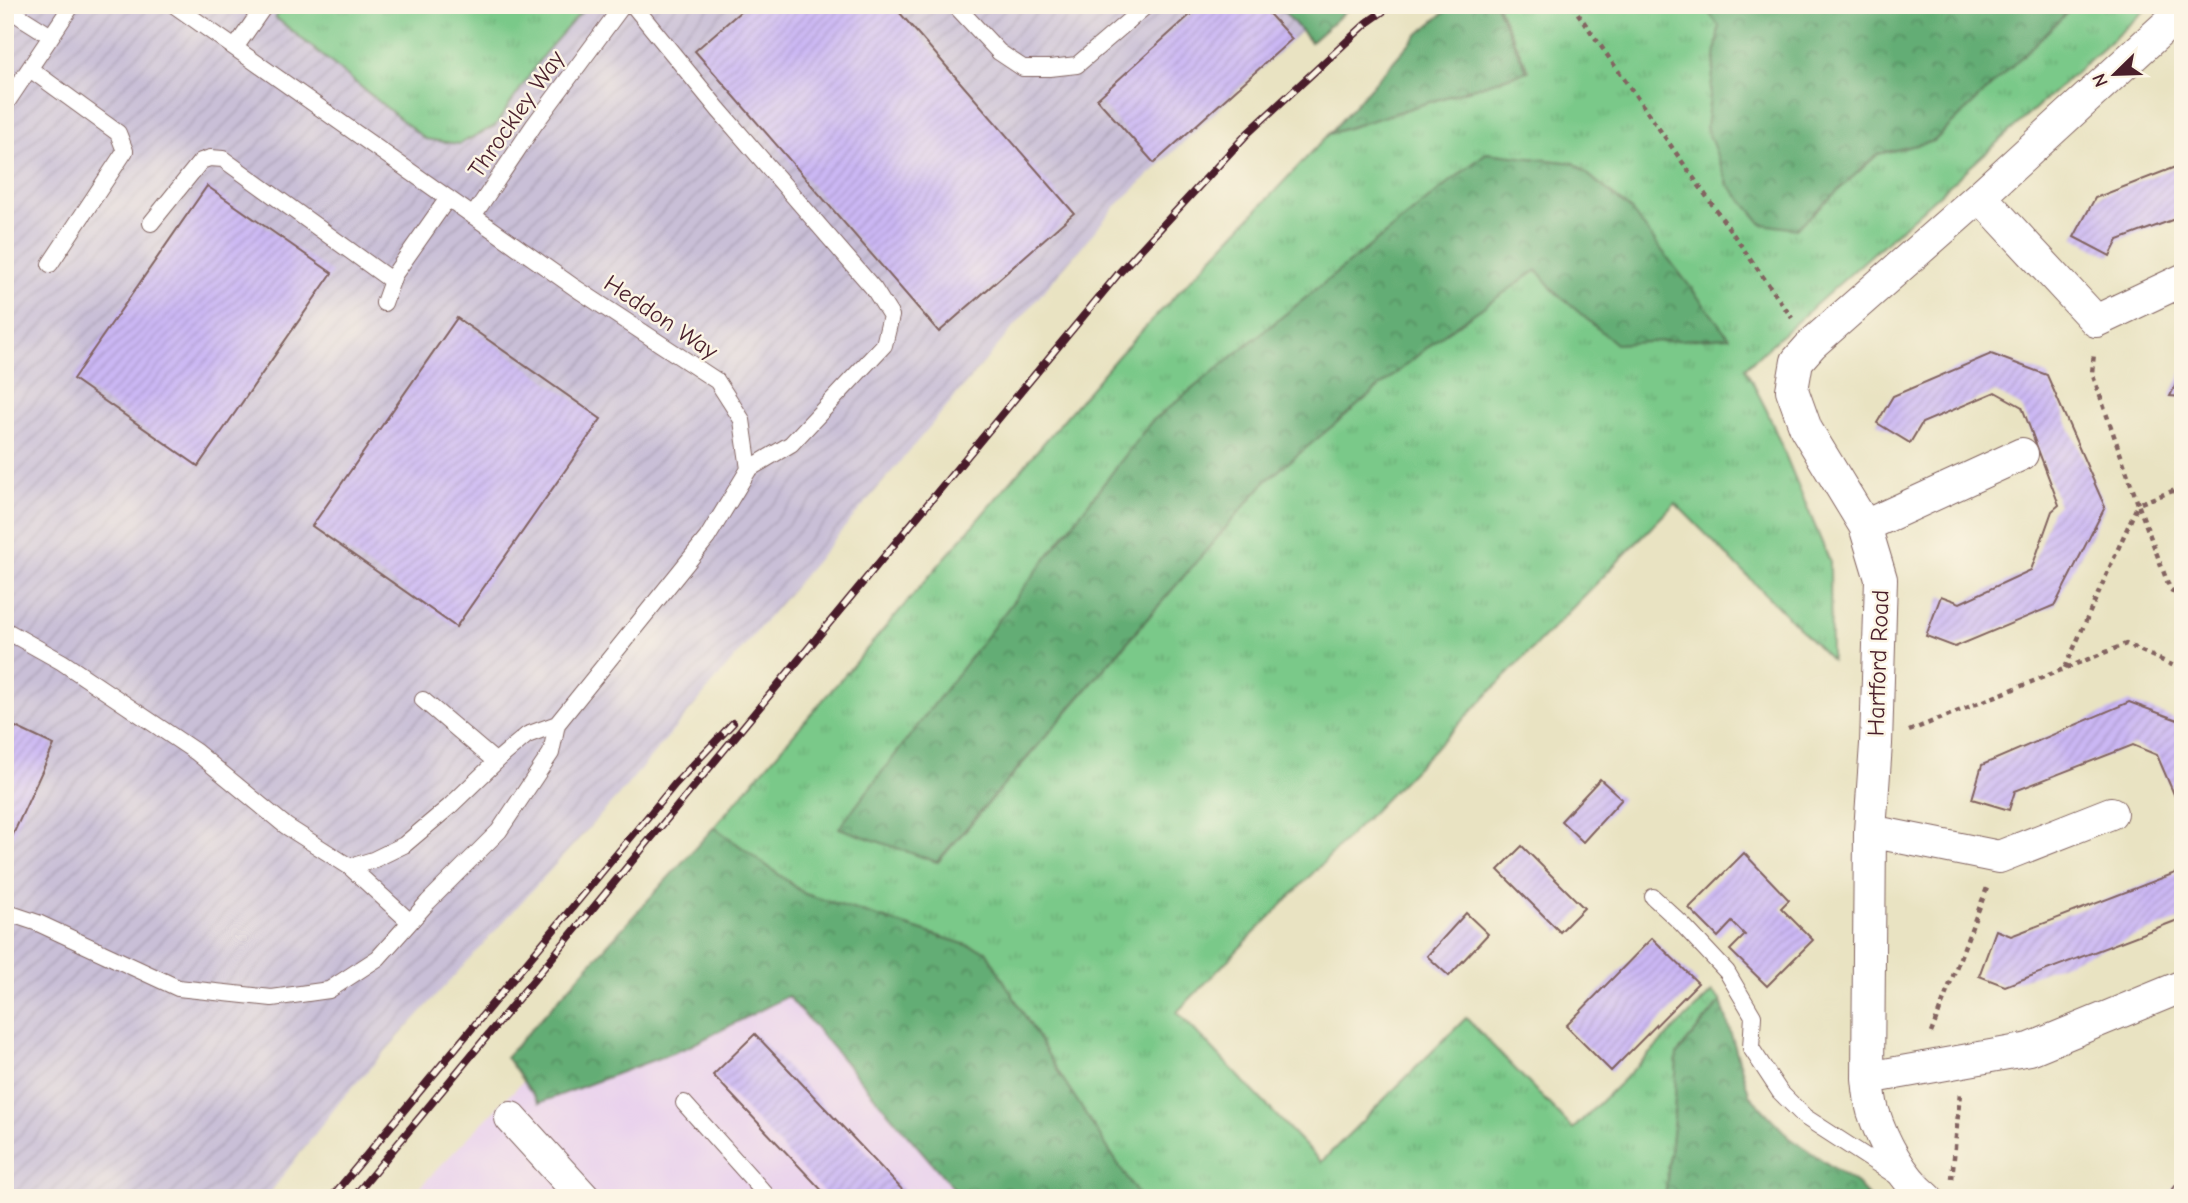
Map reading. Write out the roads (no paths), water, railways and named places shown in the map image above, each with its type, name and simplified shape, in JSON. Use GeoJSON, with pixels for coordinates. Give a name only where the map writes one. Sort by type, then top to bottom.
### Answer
{"type":"FeatureCollection","features":[{"type":"Feature","properties":{"kind":"street","name":"Hartford Road"},"geometry":{"type":"LineString","coordinates":[[1931,1190],[1890,1151],[1872,1109],[1868,1079],[1870,831],[1876,744],[1881,579],[1865,526],[1805,429],[1792,390],[1797,361],[1812,344],[1980,196],[2183,10]]}},
{"type":"Feature","properties":{"kind":"street"},"geometry":{"type":"LineString","coordinates":[[1980,196],[2096,321],[2183,280]]}},
{"type":"Feature","properties":{"kind":"street"},"geometry":{"type":"LineString","coordinates":[[1865,526],[2022,454]]}},
{"type":"Feature","properties":{"kind":"street"},"geometry":{"type":"LineString","coordinates":[[1870,831],[1999,857],[2111,813]]}},
{"type":"Feature","properties":{"kind":"street"},"geometry":{"type":"LineString","coordinates":[[1868,1079],[2030,1049],[2183,986]]}},
{"type":"Feature","properties":{"kind":"street"},"geometry":{"type":"LineString","coordinates":[[511,1118],[584,1198]]}},
{"type":"Feature","properties":{"kind":"lane"},"geometry":{"type":"LineString","coordinates":[[5,105],[72,5]]}},
{"type":"Feature","properties":{"kind":"lane","name":"Heddon Way"},"geometry":{"type":"LineString","coordinates":[[174,5],[574,286],[717,382],[742,420],[749,469]]}},
{"type":"Feature","properties":{"kind":"lane"},"geometry":{"type":"LineString","coordinates":[[234,48],[265,5]]}},
{"type":"Feature","properties":{"kind":"lane","name":"Throckley Way"},"geometry":{"type":"LineString","coordinates":[[473,215],[534,125],[623,5]]}},
{"type":"Feature","properties":{"kind":"lane"},"geometry":{"type":"LineString","coordinates":[[5,912],[38,923],[178,988],[272,998],[329,990],[378,958],[499,831],[551,753],[557,724],[707,538],[749,469],[792,444],[884,345],[891,316],[874,289],[718,109],[634,5]]}},
{"type":"Feature","properties":{"kind":"lane"},"geometry":{"type":"LineString","coordinates":[[955,5],[999,52],[1023,68],[1077,65],[1147,5]]}},
{"type":"Feature","properties":{"kind":"lane"},"geometry":{"type":"LineString","coordinates":[[5,7],[51,36]]}},
{"type":"Feature","properties":{"kind":"lane"},"geometry":{"type":"LineString","coordinates":[[30,69],[118,133],[125,150],[50,264]]}},
{"type":"Feature","properties":{"kind":"lane"},"geometry":{"type":"LineString","coordinates":[[151,223],[201,161],[223,159],[392,281]]}},
{"type":"Feature","properties":{"kind":"lane"},"geometry":{"type":"LineString","coordinates":[[384,303],[394,275],[448,198]]}},
{"type":"Feature","properties":{"kind":"lane"},"geometry":{"type":"LineString","coordinates":[[5,630],[62,662],[196,752],[286,826],[350,867],[410,922]]}},
{"type":"Feature","properties":{"kind":"lane"},"geometry":{"type":"LineString","coordinates":[[423,700],[496,762]]}},
{"type":"Feature","properties":{"kind":"lane"},"geometry":{"type":"LineString","coordinates":[[350,867],[373,860],[404,845],[527,735],[557,724]]}},
{"type":"Feature","properties":{"kind":"lane"},"geometry":{"type":"LineString","coordinates":[[1653,897],[1727,972],[1753,1016],[1751,1048],[1780,1092],[1805,1117],[1931,1190]]}},
{"type":"Feature","properties":{"kind":"lane"},"geometry":{"type":"LineString","coordinates":[[684,1103],[769,1198]]}},
{"type":"Feature","properties":{"kind":"railway"},"geometry":{"type":"LineString","coordinates":[[353,1198],[1119,273],[1248,133],[1368,22],[1392,5]]}},
{"type":"Feature","properties":{"kind":"railway"},"geometry":{"type":"LineString","coordinates":[[331,1198],[675,784],[733,723]]}}]}
